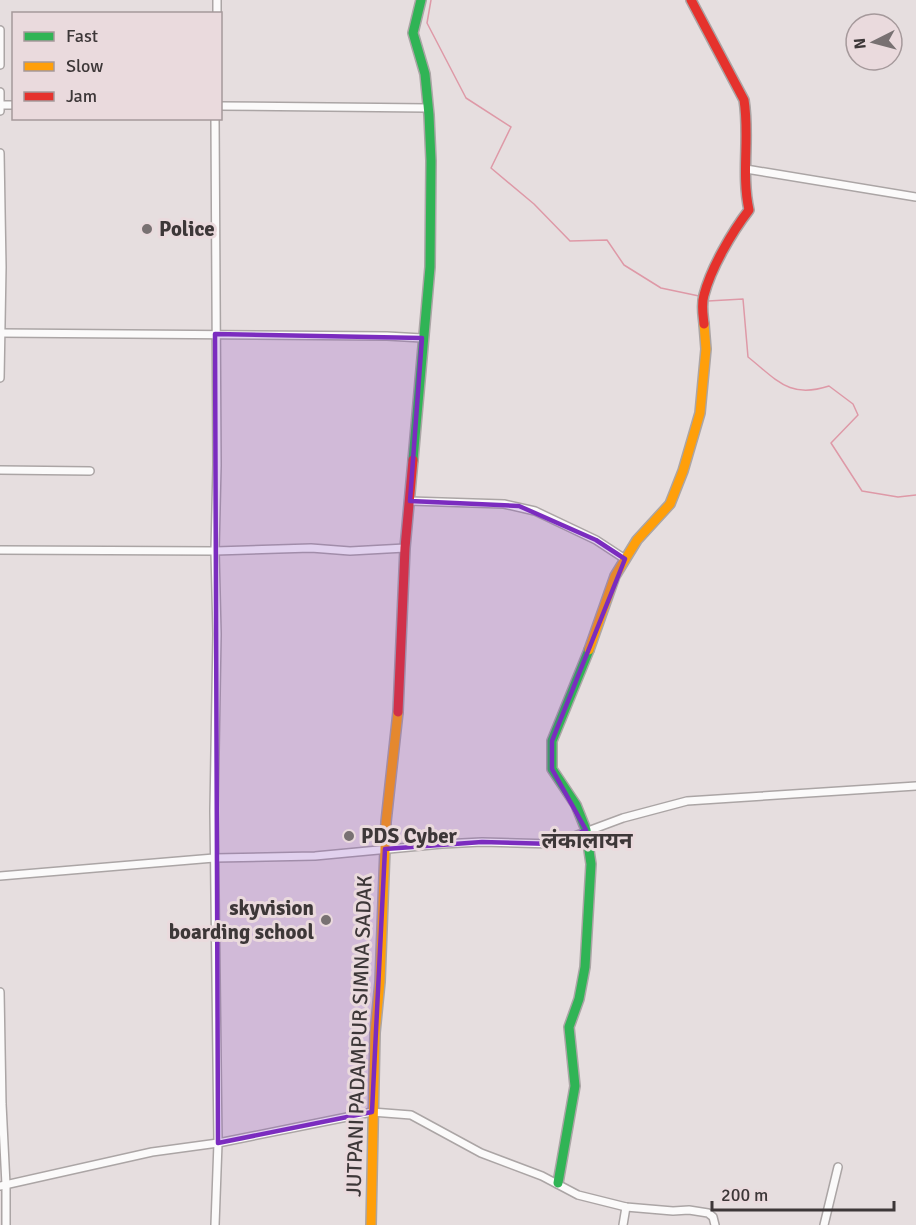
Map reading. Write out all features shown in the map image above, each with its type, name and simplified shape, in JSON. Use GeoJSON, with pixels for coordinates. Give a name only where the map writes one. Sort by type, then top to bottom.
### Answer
{"type":"FeatureCollection","features":[{"type":"Feature","properties":{"kind":"street"},"geometry":{"type":"LineString","coordinates":[[0,333],[422,338],[430,267],[431,161],[425,74],[413,33],[421,0]]}},
{"type":"Feature","properties":{"kind":"street"},"geometry":{"type":"LineString","coordinates":[[558,1183],[575,1086],[569,1027],[579,999],[585,967],[591,864],[586,830],[576,805],[552,769],[552,741],[585,664],[615,576],[637,540],[670,504],[683,471],[700,413],[704,380],[706,349],[702,308],[704,294],[716,266],[749,210],[746,197],[747,118],[744,100],[691,0]]}},
{"type":"Feature","properties":{"kind":"street"},"geometry":{"type":"LineString","coordinates":[[0,30],[0,65]]}},
{"type":"Feature","properties":{"kind":"street"},"geometry":{"type":"LineString","coordinates":[[0,92],[0,111]]}},
{"type":"Feature","properties":{"kind":"street"},"geometry":{"type":"LineString","coordinates":[[222,106],[428,108]]}},
{"type":"Feature","properties":{"kind":"street"},"geometry":{"type":"LineString","coordinates":[[215,120],[217,634],[214,858],[218,1143],[215,1225]]}},
{"type":"Feature","properties":{"kind":"street"},"geometry":{"type":"LineString","coordinates":[[0,153],[0,378]]}},
{"type":"Feature","properties":{"kind":"street"},"geometry":{"type":"LineString","coordinates":[[746,169],[916,196]]}},
{"type":"Feature","properties":{"kind":"street","name":"JUTPANI PADAMPUR SIMNA SADAK"},"geometry":{"type":"LineString","coordinates":[[371,1225],[372,1112],[386,822],[397,726],[405,548],[422,338]]}},
{"type":"Feature","properties":{"kind":"street"},"geometry":{"type":"LineString","coordinates":[[0,470],[90,471]]}},
{"type":"Feature","properties":{"kind":"street"},"geometry":{"type":"LineString","coordinates":[[410,501],[519,506],[596,540],[624,559]]}},
{"type":"Feature","properties":{"kind":"street"},"geometry":{"type":"LineString","coordinates":[[0,550],[215,551],[311,548],[350,551],[405,548]]}},
{"type":"Feature","properties":{"kind":"street"},"geometry":{"type":"LineString","coordinates":[[0,876],[214,858],[315,855],[482,842],[552,844],[586,830],[687,801],[916,786]]}},
{"type":"Feature","properties":{"kind":"street"},"geometry":{"type":"LineString","coordinates":[[0,992],[3,1185],[6,1225]]}},
{"type":"Feature","properties":{"kind":"street"},"geometry":{"type":"LineString","coordinates":[[3,1185],[152,1152],[218,1143],[372,1112],[411,1115],[481,1153],[558,1183],[578,1195],[626,1207],[708,1213],[713,1216],[715,1225]]}},
{"type":"Feature","properties":{"kind":"street"},"geometry":{"type":"LineString","coordinates":[[824,1225],[838,1167]]}},
{"type":"Feature","properties":{"kind":"street"},"geometry":{"type":"LineString","coordinates":[[623,1225],[626,1207]]}},
{"type":"Feature","properties":{"kind":"highlighted area"},"geometry":{"type":"Polygon","coordinates":[[[215,334],[422,338],[410,501],[519,506],[596,540],[625,559],[552,741],[552,769],[586,830],[553,844],[482,842],[385,849],[372,1112],[218,1143],[215,334]]]}},
{"type":"Feature","properties":{"kind":"waterway"},"geometry":{"type":"LineString","coordinates":[[431,0],[427,23],[466,98],[511,127],[491,168],[534,204],[570,241],[607,240],[624,265],[661,288],[699,296]]}},
{"type":"Feature","properties":{"kind":"waterway"},"geometry":{"type":"LineString","coordinates":[[708,301],[743,299],[748,357],[776,380],[793,389],[804,390],[829,386],[853,404],[858,415],[831,443],[862,491],[898,497],[916,495]]}},
{"type":"Feature","properties":{"kind":"traffic: fast"},"geometry":{"type":"LineString","coordinates":[[413,460],[430,267],[429,115],[425,74],[413,33],[421,0]]}},
{"type":"Feature","properties":{"kind":"traffic: fast"},"geometry":{"type":"LineString","coordinates":[[558,1183],[575,1086],[569,1027],[579,999],[585,967],[591,864],[586,830],[576,805],[552,769],[552,741],[589,650]]}},
{"type":"Feature","properties":{"kind":"traffic: slow"},"geometry":{"type":"LineString","coordinates":[[589,650],[615,576],[637,540],[670,504],[683,471],[700,413],[706,349],[704,324]]}},
{"type":"Feature","properties":{"kind":"traffic: slow"},"geometry":{"type":"LineString","coordinates":[[371,1225],[375,1033],[380,982],[386,822],[398,712]]}},
{"type":"Feature","properties":{"kind":"traffic: jam"},"geometry":{"type":"LineString","coordinates":[[691,0],[744,100],[746,114],[746,183],[749,210],[729,239],[707,284],[702,310],[704,324]]}},
{"type":"Feature","properties":{"kind":"traffic: jam"},"geometry":{"type":"LineString","coordinates":[[398,712],[405,548],[413,460]]}},
{"type":"Feature","properties":{"kind":"place","name":"Police"},"geometry":{"type":"Point","coordinates":[147,229]}},
{"type":"Feature","properties":{"kind":"place","name":"PDS Cyber"},"geometry":{"type":"Point","coordinates":[349,836]}},
{"type":"Feature","properties":{"kind":"place","name":"skyvision boarding school"},"geometry":{"type":"Point","coordinates":[326,920]}},
{"type":"Feature","properties":{"kind":"district","name":"लंकालायन"},"geometry":{"type":"Point","coordinates":[587,840]}}]}
